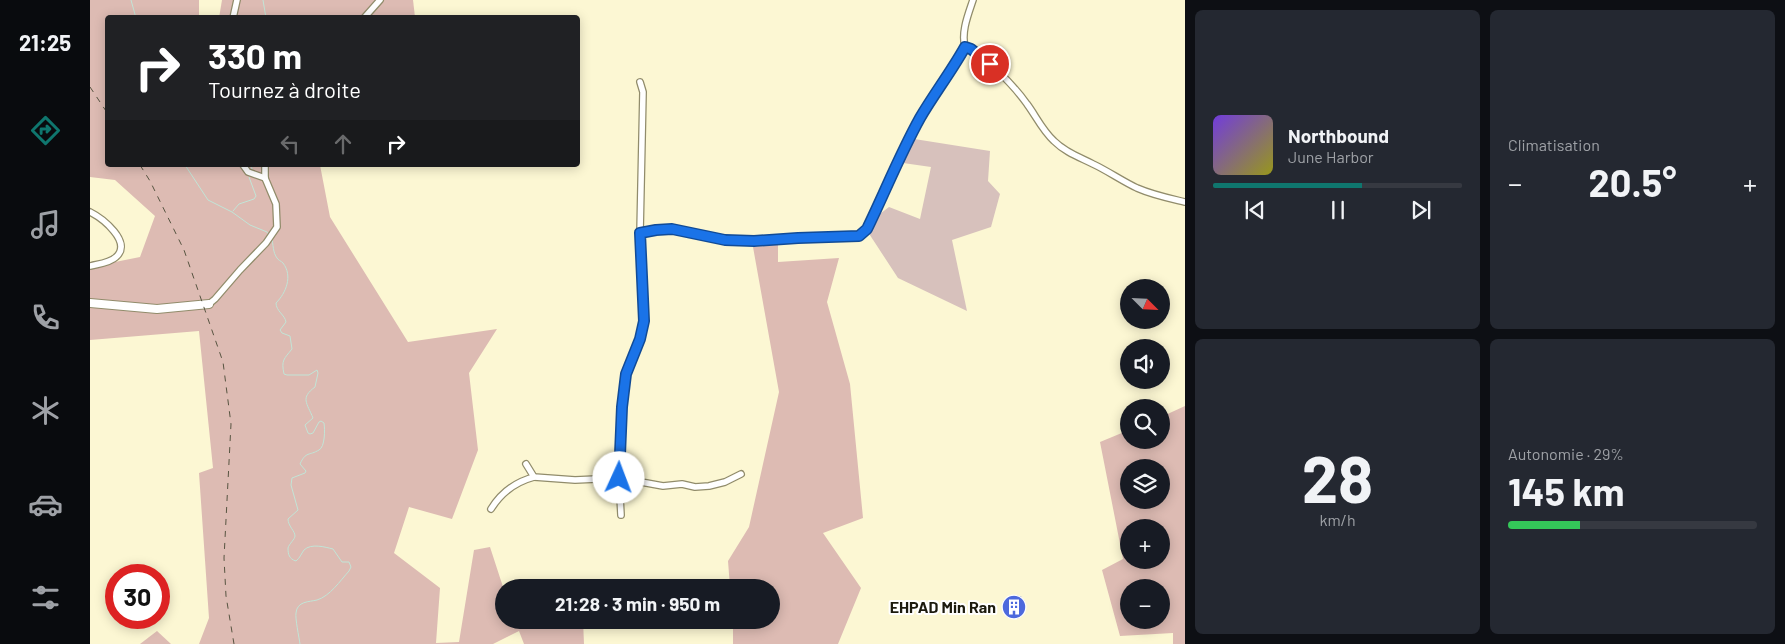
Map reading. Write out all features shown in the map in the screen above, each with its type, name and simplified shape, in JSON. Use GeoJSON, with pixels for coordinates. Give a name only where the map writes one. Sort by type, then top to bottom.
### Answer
{"type":"FeatureCollection","features":[{"type":"Feature","properties":{"kind":"street"},"geometry":{"type":"LineString","coordinates":[[234,15],[237,0]]}},
{"type":"Feature","properties":{"kind":"street"},"geometry":{"type":"LineString","coordinates":[[367,15],[380,0]]}},
{"type":"Feature","properties":{"kind":"street"},"geometry":{"type":"LineString","coordinates":[[640,233],[672,229],[725,240],[754,241],[859,236],[867,229],[919,120],[965,47],[965,29],[972,0]]}},
{"type":"Feature","properties":{"kind":"street"},"geometry":{"type":"LineString","coordinates":[[965,47],[982,57],[997,71],[1026,103],[1044,131],[1055,143],[1071,154],[1110,172],[1135,187],[1164,198],[1185,202]]}},
{"type":"Feature","properties":{"kind":"street"},"geometry":{"type":"LineString","coordinates":[[622,515],[619,478],[622,407],[626,374],[640,339],[644,321],[640,233],[643,92],[640,82]]}},
{"type":"Feature","properties":{"kind":"street"},"geometry":{"type":"LineString","coordinates":[[244,167],[248,172],[265,178]]}},
{"type":"Feature","properties":{"kind":"street"},"geometry":{"type":"LineString","coordinates":[[90,303],[157,309],[209,304],[216,299],[273,235],[277,227],[276,204],[265,178],[265,167]]}},
{"type":"Feature","properties":{"kind":"street"},"geometry":{"type":"LineString","coordinates":[[90,212],[113,230],[120,240],[121,248],[115,258],[90,266]]}},
{"type":"Feature","properties":{"kind":"street"},"geometry":{"type":"LineString","coordinates":[[526,464],[534,477]]}},
{"type":"Feature","properties":{"kind":"street"},"geometry":{"type":"LineString","coordinates":[[491,509],[503,493],[520,482],[534,477],[575,480],[619,478],[663,486],[682,484],[695,487],[709,486],[734,479],[741,474]]}},
{"type":"Feature","properties":{"kind":"shaded area"},"geometry":{"type":"Polygon","coordinates":[[[90,0],[199,0],[199,15],[105,15],[105,167],[320,167],[330,217],[408,342],[497,329],[469,373],[478,450],[452,519],[409,507],[394,553],[440,588],[436,643],[459,642],[474,550],[490,547],[500,579],[495,579],[495,629],[583,629],[584,644],[524,644],[519,631],[493,644],[199,644],[209,618],[199,473],[213,468],[199,331],[90,340],[90,267],[140,257],[155,216],[115,180],[90,177],[90,0]]]}},
{"type":"Feature","properties":{"kind":"shaded area"},"geometry":{"type":"Polygon","coordinates":[[[222,0],[413,0],[415,15],[220,15],[222,0]]]}},
{"type":"Feature","properties":{"kind":"shaded area"},"geometry":{"type":"Polygon","coordinates":[[[908,138],[990,151],[988,181],[1000,194],[991,227],[952,240],[967,311],[898,278],[864,226],[889,207],[920,219],[931,167],[903,163],[908,138]]]}},
{"type":"Feature","properties":{"kind":"shaded area"},"geometry":{"type":"Polygon","coordinates":[[[778,244],[778,262],[839,258],[827,302],[850,384],[863,518],[823,533],[861,588],[838,644],[733,644],[733,629],[780,629],[780,579],[729,579],[728,561],[749,527],[779,392],[753,247],[778,244]]]}},
{"type":"Feature","properties":{"kind":"shaded area"},"geometry":{"type":"Polygon","coordinates":[[[1185,406],[1185,644],[1173,644],[1173,633],[1120,636],[1102,570],[1120,561],[1120,569],[1170,569],[1170,519],[1120,519],[1120,544],[1100,442],[1120,434],[1120,449],[1170,449],[1170,413],[1185,406]]]}},
{"type":"Feature","properties":{"kind":"shaded area"},"geometry":{"type":"Polygon","coordinates":[[[157,631],[171,644],[140,644],[157,631]]]}},
{"type":"Feature","properties":{"kind":"waterway"},"geometry":{"type":"LineString","coordinates":[[131,0],[135,15]]}},
{"type":"Feature","properties":{"kind":"waterway"},"geometry":{"type":"LineString","coordinates":[[263,0],[266,15]]}},
{"type":"Feature","properties":{"kind":"waterway"},"geometry":{"type":"LineString","coordinates":[[186,167],[208,200],[232,212],[250,225],[267,232],[269,235]]}},
{"type":"Feature","properties":{"kind":"waterway"},"geometry":{"type":"LineString","coordinates":[[233,211],[239,204],[254,199],[256,196],[249,177]]}},
{"type":"Feature","properties":{"kind":"waterway"},"geometry":{"type":"LineString","coordinates":[[272,238],[276,256],[283,263],[288,273],[287,284],[283,294],[276,303],[286,322],[280,330],[282,333],[290,336],[292,349],[284,360],[284,374],[309,375],[317,370],[315,387],[306,398],[313,418],[305,425],[310,434],[313,433],[319,422],[324,423],[324,438],[321,448],[304,457],[300,464],[306,471],[305,473],[292,478],[291,485],[298,510],[288,519],[295,536],[288,548],[289,554],[290,558],[296,561],[307,548],[314,546],[326,547],[333,549],[342,562],[349,562],[351,567],[330,592],[322,598],[301,604],[297,609],[296,615],[300,644]]}},
{"type":"Feature","properties":{"kind":"railway"},"geometry":{"type":"LineString","coordinates":[[90,87],[105,110]]}},
{"type":"Feature","properties":{"kind":"railway"},"geometry":{"type":"LineString","coordinates":[[141,167],[184,250],[223,362],[231,424],[224,558],[226,596],[234,644]]}},
{"type":"Feature","properties":{"kind":"place","name":"EHPAD Min Ran"},"geometry":{"type":"Point","coordinates":[1014,607]}},
{"type":"Feature","properties":{"kind":"route"},"geometry":{"type":"LineString","coordinates":[[619,478],[622,407],[626,374],[640,339],[644,321],[640,233],[672,229],[725,240],[754,241],[859,236],[867,229],[919,120],[965,47],[971,49],[990,64]]}}]}
